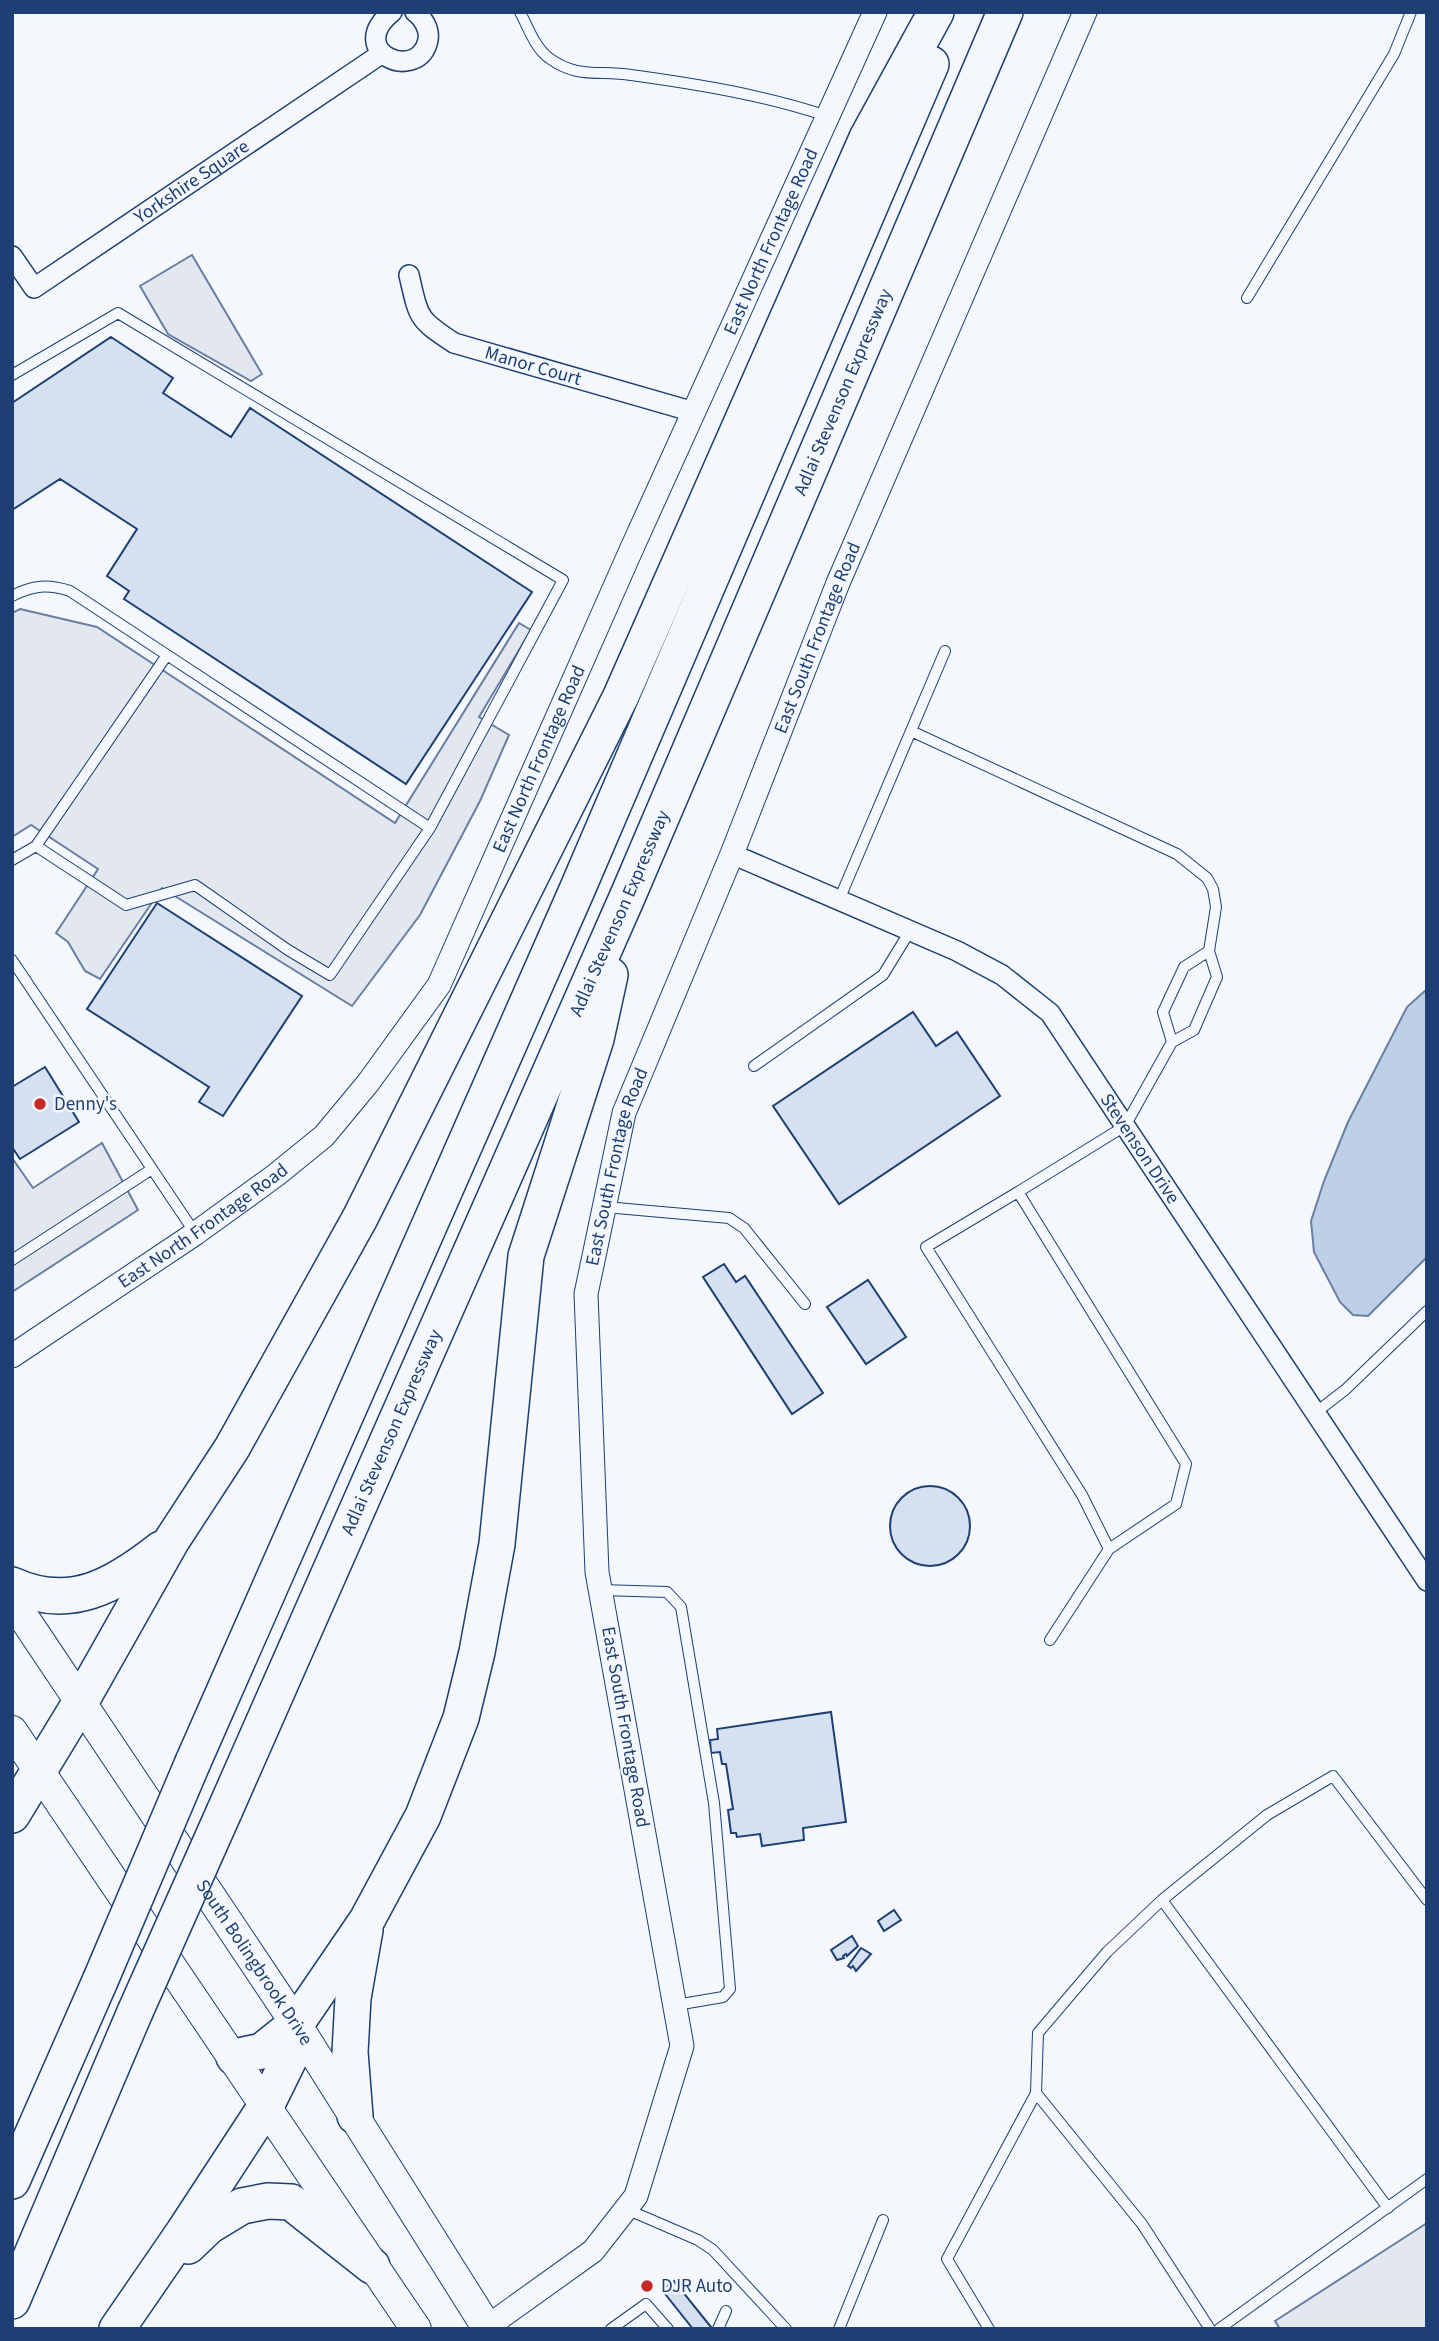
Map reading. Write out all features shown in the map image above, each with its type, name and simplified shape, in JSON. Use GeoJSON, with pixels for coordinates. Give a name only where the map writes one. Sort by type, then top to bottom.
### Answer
{"type":"FeatureCollection","features":[{"type":"Feature","properties":{"kind":"highway"},"geometry":{"type":"LineString","coordinates":[[12,1815],[80,1703],[172,1540],[232,1448],[360,1218],[621,696],[867,138],[936,12]]}},
{"type":"Feature","properties":{"kind":"highway"},"geometry":{"type":"LineString","coordinates":[[12,2181],[571,903],[953,12]]}},
{"type":"Feature","properties":{"kind":"highway","name":"Adlai Stevenson Expressway"},"geometry":{"type":"LineString","coordinates":[[12,2301],[135,2012],[629,893],[1005,12]]}},
{"type":"Feature","properties":{"kind":"highway"},"geometry":{"type":"LineString","coordinates":[[234,2057],[262,2051],[296,2024],[368,1920],[423,1816],[461,1718],[477,1652],[497,1544],[527,1256],[596,1039],[629,893]]}},
{"type":"Feature","properties":{"kind":"highway"},"geometry":{"type":"LineString","coordinates":[[12,1585],[27,1592],[57,1596],[83,1595],[137,1568],[172,1540]]}},
{"type":"Feature","properties":{"kind":"highway"},"geometry":{"type":"LineString","coordinates":[[355,2116],[350,2052],[352,2011],[368,1920]]}},
{"type":"Feature","properties":{"kind":"highway"},"geometry":{"type":"LineString","coordinates":[[125,2317],[267,2106],[295,2047],[296,2024]]}},
{"type":"Feature","properties":{"kind":"highway"},"geometry":{"type":"LineString","coordinates":[[125,2317],[209,2226],[242,2206],[268,2201],[291,2202],[372,2266]]}},
{"type":"Feature","properties":{"kind":"main road","name":"South Bolingbrook Drive"},"geometry":{"type":"LineString","coordinates":[[12,1600],[296,2024],[488,2328]]}},
{"type":"Feature","properties":{"kind":"main road"},"geometry":{"type":"LineString","coordinates":[[12,1731],[416,2329]]}},
{"type":"Feature","properties":{"kind":"street"},"geometry":{"type":"LineString","coordinates":[[392,12],[381,21],[376,33],[376,44],[380,54],[394,61],[412,60],[425,50],[429,36],[423,18],[415,12]]}},
{"type":"Feature","properties":{"kind":"street","name":"East North Frontage Road"},"geometry":{"type":"LineString","coordinates":[[12,1356],[196,1233],[324,1136],[368,1083],[439,985],[875,12]]}},
{"type":"Feature","properties":{"kind":"street","name":"East South Frontage Road"},"geometry":{"type":"LineString","coordinates":[[488,2328],[593,2251],[636,2196],[682,2046],[600,1590],[586,1294],[624,1113],[732,854],[838,583],[1085,12]]}},
{"type":"Feature","properties":{"kind":"street","name":"Yorkshire Square"},"geometry":{"type":"LineString","coordinates":[[12,256],[34,288],[380,54]]}},
{"type":"Feature","properties":{"kind":"street","name":"Manor Court"},"geometry":{"type":"LineString","coordinates":[[409,275],[418,314],[454,343],[694,412]]}},
{"type":"Feature","properties":{"kind":"street","name":"Stevenson Drive"},"geometry":{"type":"LineString","coordinates":[[732,854],[910,931],[1002,975],[1050,1013],[1427,1581]]}},
{"type":"Feature","properties":{"kind":"lane"},"geometry":{"type":"LineString","coordinates":[[520,12],[546,56],[567,68],[593,75],[628,74],[789,103],[828,116]]}},
{"type":"Feature","properties":{"kind":"lane"},"geometry":{"type":"LineString","coordinates":[[1247,298],[1394,54],[1411,12]]}},
{"type":"Feature","properties":{"kind":"lane"},"geometry":{"type":"LineString","coordinates":[[12,375],[118,313],[563,580],[430,828],[330,975],[288,950],[195,885],[126,905],[36,846]]}},
{"type":"Feature","properties":{"kind":"lane"},"geometry":{"type":"LineString","coordinates":[[12,596],[32,587],[52,585],[70,591],[430,828]]}},
{"type":"Feature","properties":{"kind":"lane"},"geometry":{"type":"LineString","coordinates":[[839,900],[945,651]]}},
{"type":"Feature","properties":{"kind":"lane"},"geometry":{"type":"LineString","coordinates":[[12,860],[36,846],[167,655]]}},
{"type":"Feature","properties":{"kind":"lane"},"geometry":{"type":"LineString","coordinates":[[911,731],[1178,854],[1207,878],[1213,889],[1216,906],[1209,951],[1217,977],[1194,1030],[1172,1042],[1125,1126],[926,1247],[1082,1495],[1109,1549]]}},
{"type":"Feature","properties":{"kind":"lane"},"geometry":{"type":"LineString","coordinates":[[754,1066],[884,975],[910,931]]}},
{"type":"Feature","properties":{"kind":"lane"},"geometry":{"type":"LineString","coordinates":[[1172,1042],[1163,1012],[1184,967],[1209,951]]}},
{"type":"Feature","properties":{"kind":"lane"},"geometry":{"type":"LineString","coordinates":[[12,960],[196,1233]]}},
{"type":"Feature","properties":{"kind":"lane"},"geometry":{"type":"LineString","coordinates":[[12,1260],[152,1169]]}},
{"type":"Feature","properties":{"kind":"lane"},"geometry":{"type":"LineString","coordinates":[[1018,1192],[1186,1464],[1176,1504],[1109,1549],[1050,1640]]}},
{"type":"Feature","properties":{"kind":"lane"},"geometry":{"type":"LineString","coordinates":[[604,1207],[729,1218],[744,1228],[805,1304]]}},
{"type":"Feature","properties":{"kind":"lane"},"geometry":{"type":"LineString","coordinates":[[1315,1413],[1345,1390],[1427,1311]]}},
{"type":"Feature","properties":{"kind":"lane"},"geometry":{"type":"LineString","coordinates":[[600,1590],[667,1592],[681,1607],[714,1803],[730,1989],[723,1997],[675,2005]]}},
{"type":"Feature","properties":{"kind":"lane"},"geometry":{"type":"LineString","coordinates":[[989,2329],[947,2259],[1036,2094],[1038,2033],[1107,1952],[1162,1900],[1267,1815],[1333,1776],[1427,1900]]}},
{"type":"Feature","properties":{"kind":"lane"},"geometry":{"type":"LineString","coordinates":[[1162,1900],[1388,2208]]}},
{"type":"Feature","properties":{"kind":"lane"},"geometry":{"type":"LineString","coordinates":[[1036,2094],[1142,2224],[1210,2329]]}},
{"type":"Feature","properties":{"kind":"lane"},"geometry":{"type":"LineString","coordinates":[[1219,2329],[1427,2179]]}},
{"type":"Feature","properties":{"kind":"lane"},"geometry":{"type":"LineString","coordinates":[[626,2209],[678,2230],[705,2245],[738,2276],[786,2329]]}},
{"type":"Feature","properties":{"kind":"lane"},"geometry":{"type":"LineString","coordinates":[[839,2329],[883,2220]]}},
{"type":"Feature","properties":{"kind":"lane"},"geometry":{"type":"LineString","coordinates":[[611,2329],[625,2325],[646,2304],[668,2329]]}},
{"type":"Feature","properties":{"kind":"lane"},"geometry":{"type":"LineString","coordinates":[[718,2329],[726,2311]]}},
{"type":"Feature","properties":{"kind":"shaded area"},"geometry":{"type":"Polygon","coordinates":[[[192,255],[262,374],[251,381],[168,334],[140,286],[192,255]]]}},
{"type":"Feature","properties":{"kind":"shaded area"},"geometry":{"type":"Polygon","coordinates":[[[20,609],[97,627],[395,823],[519,623],[531,630],[479,717],[509,735],[480,801],[420,915],[352,1006],[162,888],[100,979],[85,971],[68,942],[56,933],[98,869],[31,825],[12,837],[12,613],[20,609]]]}},
{"type":"Feature","properties":{"kind":"shaded area"},"geometry":{"type":"Polygon","coordinates":[[[102,1143],[138,1210],[12,1292],[12,1158],[33,1188],[102,1143]]]}},
{"type":"Feature","properties":{"kind":"shaded area"},"geometry":{"type":"Polygon","coordinates":[[[1427,2223],[1427,2329],[1280,2329],[1275,2321],[1427,2223]]]}},
{"type":"Feature","properties":{"kind":"water"},"geometry":{"type":"Polygon","coordinates":[[[1427,989],[1427,1257],[1368,1316],[1353,1315],[1340,1302],[1314,1252],[1311,1221],[1348,1122],[1407,1007],[1427,989]]]}},
{"type":"Feature","properties":{"kind":"building"},"geometry":{"type":"Polygon","coordinates":[[[111,337],[173,378],[163,393],[231,437],[250,408],[532,592],[406,784],[124,599],[129,591],[107,576],[137,529],[60,479],[12,510],[12,403],[111,337]]]}},
{"type":"Feature","properties":{"kind":"building"},"geometry":{"type":"Polygon","coordinates":[[[157,903],[302,996],[223,1116],[199,1102],[209,1087],[87,1009],[157,903]]]}},
{"type":"Feature","properties":{"kind":"building"},"geometry":{"type":"Polygon","coordinates":[[[913,1012],[936,1046],[957,1032],[1000,1096],[839,1204],[773,1106],[913,1012]]]}},
{"type":"Feature","properties":{"kind":"building","name":"Denny's"},"geometry":{"type":"Polygon","coordinates":[[[45,1067],[79,1122],[20,1159],[12,1147],[12,1087],[45,1067]]]}},
{"type":"Feature","properties":{"kind":"building"},"geometry":{"type":"Polygon","coordinates":[[[724,1264],[736,1282],[745,1276],[823,1393],[792,1414],[703,1277],[724,1264]]]}},
{"type":"Feature","properties":{"kind":"building"},"geometry":{"type":"Polygon","coordinates":[[[868,1280],[906,1337],[866,1364],[827,1307],[868,1280]]]}},
{"type":"Feature","properties":{"kind":"building"},"geometry":{"type":"Polygon","coordinates":[[[930,1486],[945,1489],[958,1498],[967,1511],[970,1526],[967,1541],[958,1554],[945,1563],[930,1566],[915,1563],[902,1554],[893,1541],[890,1526],[893,1511],[902,1498],[915,1489],[930,1486]]]}},
{"type":"Feature","properties":{"kind":"building"},"geometry":{"type":"Polygon","coordinates":[[[831,1712],[846,1822],[803,1828],[804,1840],[762,1846],[760,1834],[737,1837],[736,1833],[731,1833],[728,1810],[733,1809],[726,1764],[722,1764],[720,1752],[711,1753],[710,1740],[718,1739],[717,1729],[831,1712]]]}},
{"type":"Feature","properties":{"kind":"building"},"geometry":{"type":"Polygon","coordinates":[[[894,1910],[901,1920],[884,1931],[878,1921],[894,1910]]]}},
{"type":"Feature","properties":{"kind":"building"},"geometry":{"type":"Polygon","coordinates":[[[852,1936],[858,1946],[847,1956],[843,1956],[844,1958],[837,1960],[831,1950],[852,1936]]]}},
{"type":"Feature","properties":{"kind":"building"},"geometry":{"type":"Polygon","coordinates":[[[861,1948],[871,1954],[856,1971],[853,1966],[848,1966],[861,1948]]]}},
{"type":"Feature","properties":{"kind":"building"},"geometry":{"type":"Polygon","coordinates":[[[674,2281],[711,2327],[709,2329],[693,2329],[662,2290],[674,2281]]]}},
{"type":"Feature","properties":{"kind":"place","name":"Denny's"},"geometry":{"type":"Point","coordinates":[40,1104]}},
{"type":"Feature","properties":{"kind":"place","name":"DJR Auto"},"geometry":{"type":"Point","coordinates":[647,2286]}}]}
